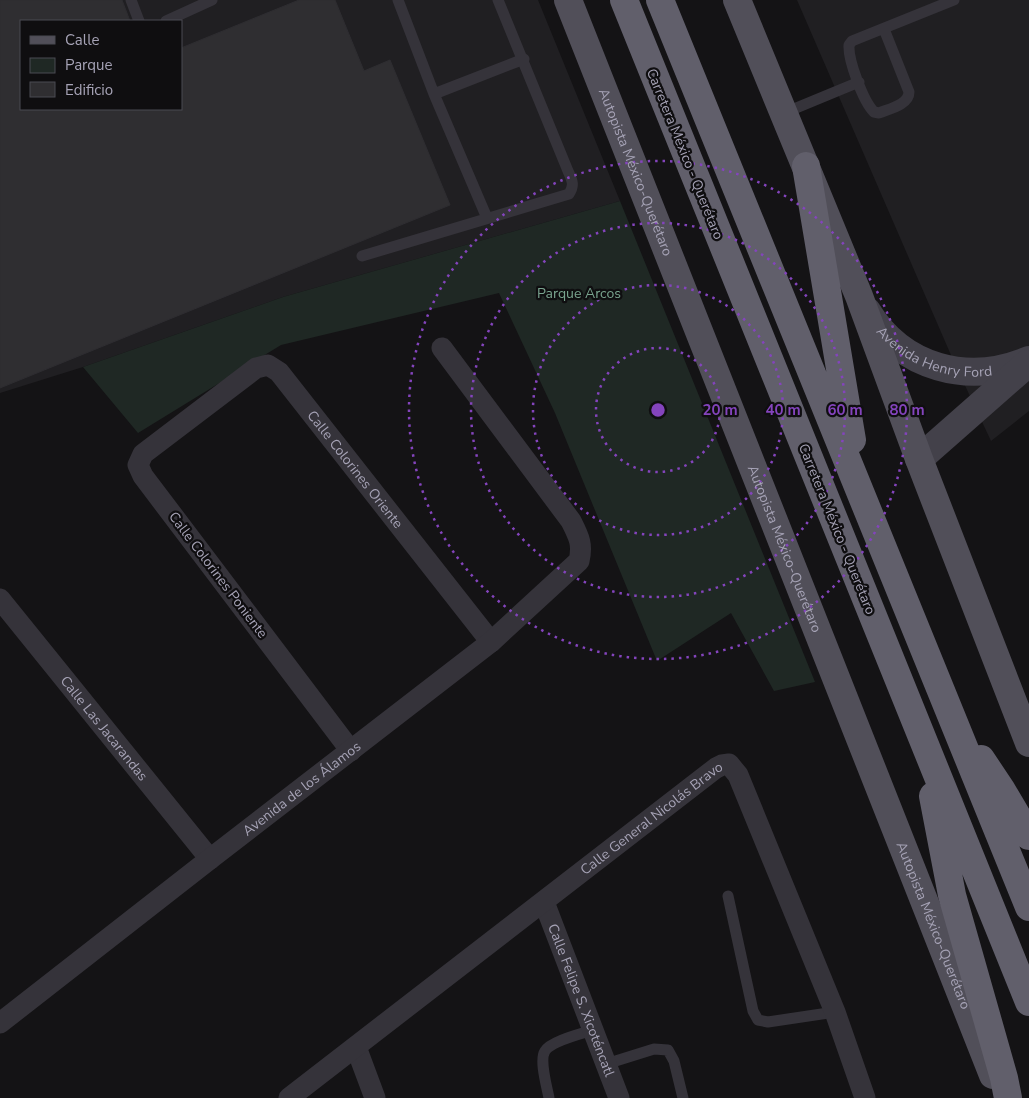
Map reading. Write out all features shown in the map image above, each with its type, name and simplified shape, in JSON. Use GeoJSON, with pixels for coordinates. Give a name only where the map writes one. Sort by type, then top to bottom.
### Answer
{"type":"FeatureCollection","features":[{"type":"Feature","properties":{"kind":"highway","name":"Carretera México - Querétaro"},"geometry":{"type":"LineString","coordinates":[[624,0],[1029,1002]]}},
{"type":"Feature","properties":{"kind":"highway"},"geometry":{"type":"LineString","coordinates":[[660,0],[860,488],[1029,908]]}},
{"type":"Feature","properties":{"kind":"highway"},"geometry":{"type":"LineString","coordinates":[[806,166],[860,488]]}},
{"type":"Feature","properties":{"kind":"highway"},"geometry":{"type":"LineString","coordinates":[[951,715],[1002,789],[1029,836]]}},
{"type":"Feature","properties":{"kind":"highway"},"geometry":{"type":"LineString","coordinates":[[920,733],[952,895],[1008,1098]]}},
{"type":"Feature","properties":{"kind":"main road","name":"Autopista México-Querétaro"},"geometry":{"type":"LineString","coordinates":[[568,0],[1002,1098]]}},
{"type":"Feature","properties":{"kind":"main road"},"geometry":{"type":"LineString","coordinates":[[737,0],[859,296],[919,460],[1029,743]]}},
{"type":"Feature","properties":{"kind":"street","name":"Avenida Henry Ford"},"geometry":{"type":"LineString","coordinates":[[859,296],[867,313],[878,328],[892,341],[906,352],[940,368],[979,372],[998,370],[1029,361]]}},
{"type":"Feature","properties":{"kind":"street","name":"Avenida de los Álamos"},"geometry":{"type":"LineString","coordinates":[[0,1024],[491,642],[579,561],[582,550],[579,537],[571,522],[442,348]]}},
{"type":"Feature","properties":{"kind":"street","name":"Avenida Henry Ford"},"geometry":{"type":"LineString","coordinates":[[919,460],[1029,361]]}},
{"type":"Feature","properties":{"kind":"street","name":"Calle Colorines Oriente"},"geometry":{"type":"LineString","coordinates":[[201,410],[256,368],[268,365],[279,372],[491,642]]}},
{"type":"Feature","properties":{"kind":"street","name":"Calle Colorines Poniente"},"geometry":{"type":"LineString","coordinates":[[201,410],[143,454],[138,465],[143,476],[351,751]]}},
{"type":"Feature","properties":{"kind":"street","name":"Calle Las Jacarandas"},"geometry":{"type":"LineString","coordinates":[[0,599],[210,859]]}},
{"type":"Feature","properties":{"kind":"street","name":"Calle General Nicolás Bravo"},"geometry":{"type":"LineString","coordinates":[[289,1098],[716,768],[729,764],[738,774],[835,1012],[865,1098]]}},
{"type":"Feature","properties":{"kind":"street","name":"Calle Felipe S. Xicoténcatl"},"geometry":{"type":"LineString","coordinates":[[544,902],[618,1098]]}},
{"type":"Feature","properties":{"kind":"street"},"geometry":{"type":"LineString","coordinates":[[356,1046],[375,1098]]}},
{"type":"Feature","properties":{"kind":"lane"},"geometry":{"type":"LineString","coordinates":[[131,0],[139,20]]}},
{"type":"Feature","properties":{"kind":"lane"},"geometry":{"type":"LineString","coordinates":[[168,20],[212,0]]}},
{"type":"Feature","properties":{"kind":"lane"},"geometry":{"type":"LineString","coordinates":[[398,0],[434,94],[486,218]]}},
{"type":"Feature","properties":{"kind":"lane"},"geometry":{"type":"LineString","coordinates":[[362,256],[569,194],[573,184],[524,59],[498,0]]}},
{"type":"Feature","properties":{"kind":"lane"},"geometry":{"type":"LineString","coordinates":[[884,30],[909,92],[909,97],[906,101],[879,113],[874,112],[871,108],[859,82],[848,52],[849,45],[852,41],[884,30],[954,0]]}},
{"type":"Feature","properties":{"kind":"lane"},"geometry":{"type":"LineString","coordinates":[[434,94],[524,59]]}},
{"type":"Feature","properties":{"kind":"lane"},"geometry":{"type":"LineString","coordinates":[[784,112],[859,82]]}},
{"type":"Feature","properties":{"kind":"lane"},"geometry":{"type":"LineString","coordinates":[[728,896],[753,1011],[758,1020],[768,1022],[835,1012]]}},
{"type":"Feature","properties":{"kind":"lane"},"geometry":{"type":"LineString","coordinates":[[549,1098],[543,1064],[544,1052],[551,1045],[593,1030]]}},
{"type":"Feature","properties":{"kind":"lane"},"geometry":{"type":"LineString","coordinates":[[606,1064],[654,1049],[668,1050],[674,1061],[683,1098]]}},
{"type":"Feature","properties":{"kind":"shaded area"},"geometry":{"type":"Polygon","coordinates":[[[0,0],[538,0],[620,201],[283,297],[83,367],[0,393],[0,0]]]}},
{"type":"Feature","properties":{"kind":"shaded area"},"geometry":{"type":"Polygon","coordinates":[[[797,0],[1029,0],[1029,411],[991,441],[954,362],[797,0]]]}},
{"type":"Feature","properties":{"kind":"green space","name":"Parque Arcos"},"geometry":{"type":"Polygon","coordinates":[[[620,201],[815,682],[774,691],[731,613],[657,661],[555,413],[499,293],[281,345],[138,433],[83,367],[283,297],[620,201]]]}},
{"type":"Feature","properties":{"kind":"building"},"geometry":{"type":"Polygon","coordinates":[[[0,0],[122,0],[130,20],[20,20],[20,110],[182,110],[182,48],[299,0],[335,0],[364,71],[390,60],[450,205],[0,388],[0,0]]]}}]}
